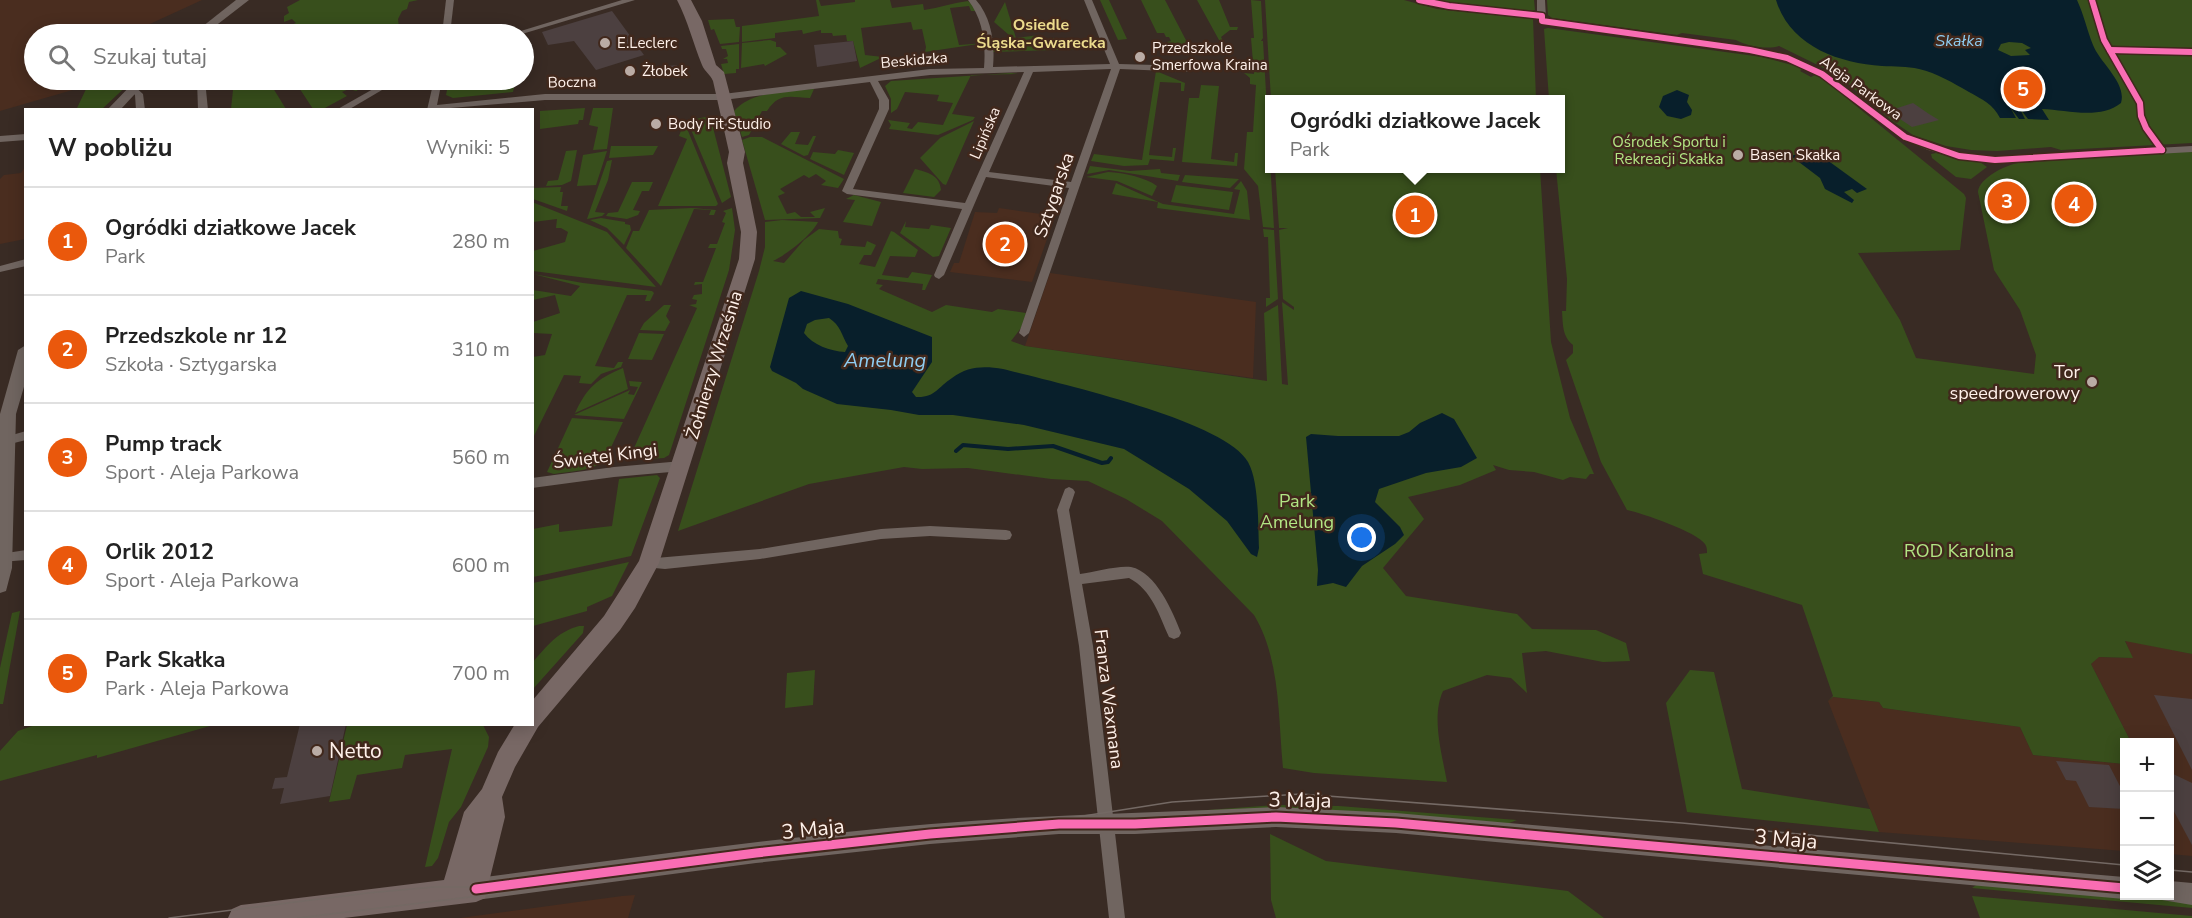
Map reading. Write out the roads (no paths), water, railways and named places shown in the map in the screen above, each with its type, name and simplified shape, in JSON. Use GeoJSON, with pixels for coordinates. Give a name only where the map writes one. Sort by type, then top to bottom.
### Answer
{"type":"FeatureCollection","features":[{"type":"Feature","properties":{"kind":"main road","name":"Żołnierzy Września"},"geometry":{"type":"LineString","coordinates":[[534,717],[627,603],[649,563],[747,259],[749,232],[735,163],[727,154],[718,97],[708,74],[710,67],[695,21],[684,0]]}},
{"type":"Feature","properties":{"kind":"main road"},"geometry":{"type":"LineString","coordinates":[[465,891],[492,818],[490,797],[506,760],[527,726]]}},
{"type":"Feature","properties":{"kind":"main road","name":"3 Maja"},"geometry":{"type":"LineString","coordinates":[[241,918],[465,891]]}},
{"type":"Feature","properties":{"kind":"street"},"geometry":{"type":"LineString","coordinates":[[211,24],[243,0]]}},
{"type":"Feature","properties":{"kind":"street"},"geometry":{"type":"LineString","coordinates":[[447,24],[450,0]]}},
{"type":"Feature","properties":{"kind":"street"},"geometry":{"type":"LineString","coordinates":[[534,28],[631,0]]}},
{"type":"Feature","properties":{"kind":"street"},"geometry":{"type":"LineString","coordinates":[[1088,0],[1116,68]]}},
{"type":"Feature","properties":{"kind":"street","name":"Aleja Parkowa"},"geometry":{"type":"LineString","coordinates":[[1419,0],[1787,57],[1822,74],[1905,137],[1959,156],[1995,160],[2192,149]]}},
{"type":"Feature","properties":{"kind":"street"},"geometry":{"type":"LineString","coordinates":[[1541,0],[1542,18]]}},
{"type":"Feature","properties":{"kind":"street"},"geometry":{"type":"LineString","coordinates":[[975,3],[990,45],[988,70]]}},
{"type":"Feature","properties":{"kind":"street","name":"Beskidzka"},"geometry":{"type":"LineString","coordinates":[[718,97],[900,75],[1130,66],[1191,69]]}},
{"type":"Feature","properties":{"kind":"street","name":"Sztygarska"},"geometry":{"type":"LineString","coordinates":[[1024,333],[1116,68]]}},
{"type":"Feature","properties":{"kind":"street","name":"Lipińska"},"geometry":{"type":"LineString","coordinates":[[939,275],[1029,70]]}},
{"type":"Feature","properties":{"kind":"street"},"geometry":{"type":"LineString","coordinates":[[872,78],[884,100],[884,109],[847,191],[968,207]]}},
{"type":"Feature","properties":{"kind":"street"},"geometry":{"type":"LineString","coordinates":[[115,108],[132,90]]}},
{"type":"Feature","properties":{"kind":"street"},"geometry":{"type":"LineString","coordinates":[[139,90],[141,108]]}},
{"type":"Feature","properties":{"kind":"street"},"geometry":{"type":"LineString","coordinates":[[202,90],[203,108]]}},
{"type":"Feature","properties":{"kind":"street"},"geometry":{"type":"LineString","coordinates":[[344,108],[377,90]]}},
{"type":"Feature","properties":{"kind":"street"},"geometry":{"type":"LineString","coordinates":[[431,108],[436,90]]}},
{"type":"Feature","properties":{"kind":"street","name":"Boczna"},"geometry":{"type":"LineString","coordinates":[[440,108],[545,97],[718,97]]}},
{"type":"Feature","properties":{"kind":"street"},"geometry":{"type":"LineString","coordinates":[[0,139],[24,137]]}},
{"type":"Feature","properties":{"kind":"street"},"geometry":{"type":"LineString","coordinates":[[984,174],[1075,186]]}},
{"type":"Feature","properties":{"kind":"street"},"geometry":{"type":"LineString","coordinates":[[0,269],[24,263]]}},
{"type":"Feature","properties":{"kind":"street"},"geometry":{"type":"LineString","coordinates":[[0,586],[3,558],[2,494],[8,414],[24,357]]}},
{"type":"Feature","properties":{"kind":"street"},"geometry":{"type":"LineString","coordinates":[[6,441],[24,436]]}},
{"type":"Feature","properties":{"kind":"street","name":"Świętej Kingi"},"geometry":{"type":"LineString","coordinates":[[534,483],[682,466]]}},
{"type":"Feature","properties":{"kind":"street","name":"Franza Waxmana"},"geometry":{"type":"LineString","coordinates":[[1069,492],[1063,510],[1086,646],[1108,823],[1117,918]]}},
{"type":"Feature","properties":{"kind":"street"},"geometry":{"type":"LineString","coordinates":[[649,563],[665,564],[760,554],[881,534],[930,531],[1006,535]]}},
{"type":"Feature","properties":{"kind":"street"},"geometry":{"type":"LineString","coordinates":[[3,558],[24,555]]}},
{"type":"Feature","properties":{"kind":"street"},"geometry":{"type":"LineString","coordinates":[[1074,580],[1130,572],[1139,575],[1161,604],[1173,633]]}},
{"type":"Feature","properties":{"kind":"street","name":"3 Maja"},"geometry":{"type":"LineString","coordinates":[[465,891],[930,834],[1059,824],[1135,824],[1254,817],[1339,819],[2120,888]]}},
{"type":"Feature","properties":{"kind":"street"},"geometry":{"type":"LineString","coordinates":[[2174,892],[2192,894]]}},
{"type":"Feature","properties":{"kind":"water","name":"Skałka"},"geometry":{"type":"Polygon","coordinates":[[[1776,0],[2077,0],[2096,52],[2120,88],[2121,103],[2113,108],[2093,113],[2042,109],[2049,120],[2028,119],[2019,107],[2025,119],[2019,119],[2010,107],[2016,118],[2000,118],[1994,109],[1983,100],[1932,73],[1914,68],[1849,61],[1818,49],[1792,29],[1776,0]],[[2022,43],[2001,44],[1998,50],[2011,56],[2030,55],[2025,50],[2031,48],[2022,43]]]}},
{"type":"Feature","properties":{"kind":"water"},"geometry":{"type":"Polygon","coordinates":[[[1677,90],[1689,95],[1687,102],[1692,110],[1691,115],[1681,119],[1667,116],[1659,107],[1663,96],[1677,90]]]}},
{"type":"Feature","properties":{"kind":"water"},"geometry":{"type":"Polygon","coordinates":[[[1812,149],[1867,189],[1857,193],[1852,189],[1844,192],[1854,200],[1852,203],[1825,189],[1820,178],[1791,156],[1812,149]]]}},
{"type":"Feature","properties":{"kind":"water","name":"Amelung"},"geometry":{"type":"Polygon","coordinates":[[[801,291],[848,304],[932,337],[932,362],[912,392],[916,397],[932,394],[964,371],[983,367],[1003,369],[1135,405],[1207,432],[1233,446],[1248,462],[1252,470],[1257,504],[1259,548],[1257,557],[1251,554],[1227,521],[1189,489],[1124,449],[1024,425],[953,415],[919,415],[837,404],[803,389],[772,371],[770,367],[789,298],[801,291]],[[829,318],[815,320],[807,324],[804,333],[822,347],[845,352],[848,346],[829,318]]]}},
{"type":"Feature","properties":{"kind":"water"},"geometry":{"type":"Polygon","coordinates":[[[1442,413],[1454,419],[1477,458],[1461,467],[1426,473],[1379,489],[1375,502],[1400,527],[1404,535],[1395,544],[1362,566],[1346,587],[1333,583],[1317,586],[1318,570],[1306,437],[1311,434],[1399,436],[1442,413]]]}},
{"type":"Feature","properties":{"kind":"waterway"},"geometry":{"type":"LineString","coordinates":[[956,451],[963,445],[1008,449],[1053,446],[1102,463],[1108,462],[1111,458]]}},
{"type":"Feature","properties":{"kind":"tram line"},"geometry":{"type":"LineString","coordinates":[[169,918],[367,893],[434,887],[477,887],[632,869],[703,855],[846,838],[1058,820],[1172,802],[1301,794],[1682,823],[2120,865]]}},
{"type":"Feature","properties":{"kind":"tram line"},"geometry":{"type":"LineString","coordinates":[[668,870],[844,847]]}},
{"type":"Feature","properties":{"kind":"tram line"},"geometry":{"type":"LineString","coordinates":[[2174,870],[2192,872]]}},
{"type":"Feature","properties":{"kind":"tram line"},"geometry":{"type":"LineString","coordinates":[[298,918],[502,893]]}},
{"type":"Feature","properties":{"kind":"place","name":"E.Leclerc"},"geometry":{"type":"Point","coordinates":[605,43]}},
{"type":"Feature","properties":{"kind":"place","name":"Przedszkole Smerfowa Kraina"},"geometry":{"type":"Point","coordinates":[1140,57]}},
{"type":"Feature","properties":{"kind":"place","name":"Żłobek"},"geometry":{"type":"Point","coordinates":[630,71]}},
{"type":"Feature","properties":{"kind":"place","name":"Park Skałka"},"geometry":{"type":"Point","coordinates":[2023,89]}},
{"type":"Feature","properties":{"kind":"place","name":"Body Fit Studio"},"geometry":{"type":"Point","coordinates":[656,124]}},
{"type":"Feature","properties":{"kind":"place","name":"Basen Skałka"},"geometry":{"type":"Point","coordinates":[1738,155]}},
{"type":"Feature","properties":{"kind":"place","name":"Pump track"},"geometry":{"type":"Point","coordinates":[2007,201]}},
{"type":"Feature","properties":{"kind":"place","name":"Orlik 2012"},"geometry":{"type":"Point","coordinates":[2074,204]}},
{"type":"Feature","properties":{"kind":"place","name":"Ogródki działkowe Jacek"},"geometry":{"type":"Point","coordinates":[1415,215]}},
{"type":"Feature","properties":{"kind":"place","name":"Przedszkole nr 12"},"geometry":{"type":"Point","coordinates":[1005,244]}},
{"type":"Feature","properties":{"kind":"place","name":"Tor speedrowerowy"},"geometry":{"type":"Point","coordinates":[2092,382]}},
{"type":"Feature","properties":{"kind":"place","name":"Netto"},"geometry":{"type":"Point","coordinates":[317,751]}},
{"type":"Feature","properties":{"kind":"district","name":"Osiedle Śląska-Gwarecka"},"geometry":{"type":"Point","coordinates":[1041,33]}},
{"type":"Feature","properties":{"kind":"park label","name":"Ośrodek Sportu i Rekreacji Skałka"},"geometry":{"type":"Point","coordinates":[1669,150]}},
{"type":"Feature","properties":{"kind":"park label","name":"Park Amelung"},"geometry":{"type":"Point","coordinates":[1297,511]}},
{"type":"Feature","properties":{"kind":"park label","name":"ROD Karolina"},"geometry":{"type":"Point","coordinates":[1959,551]}}]}
